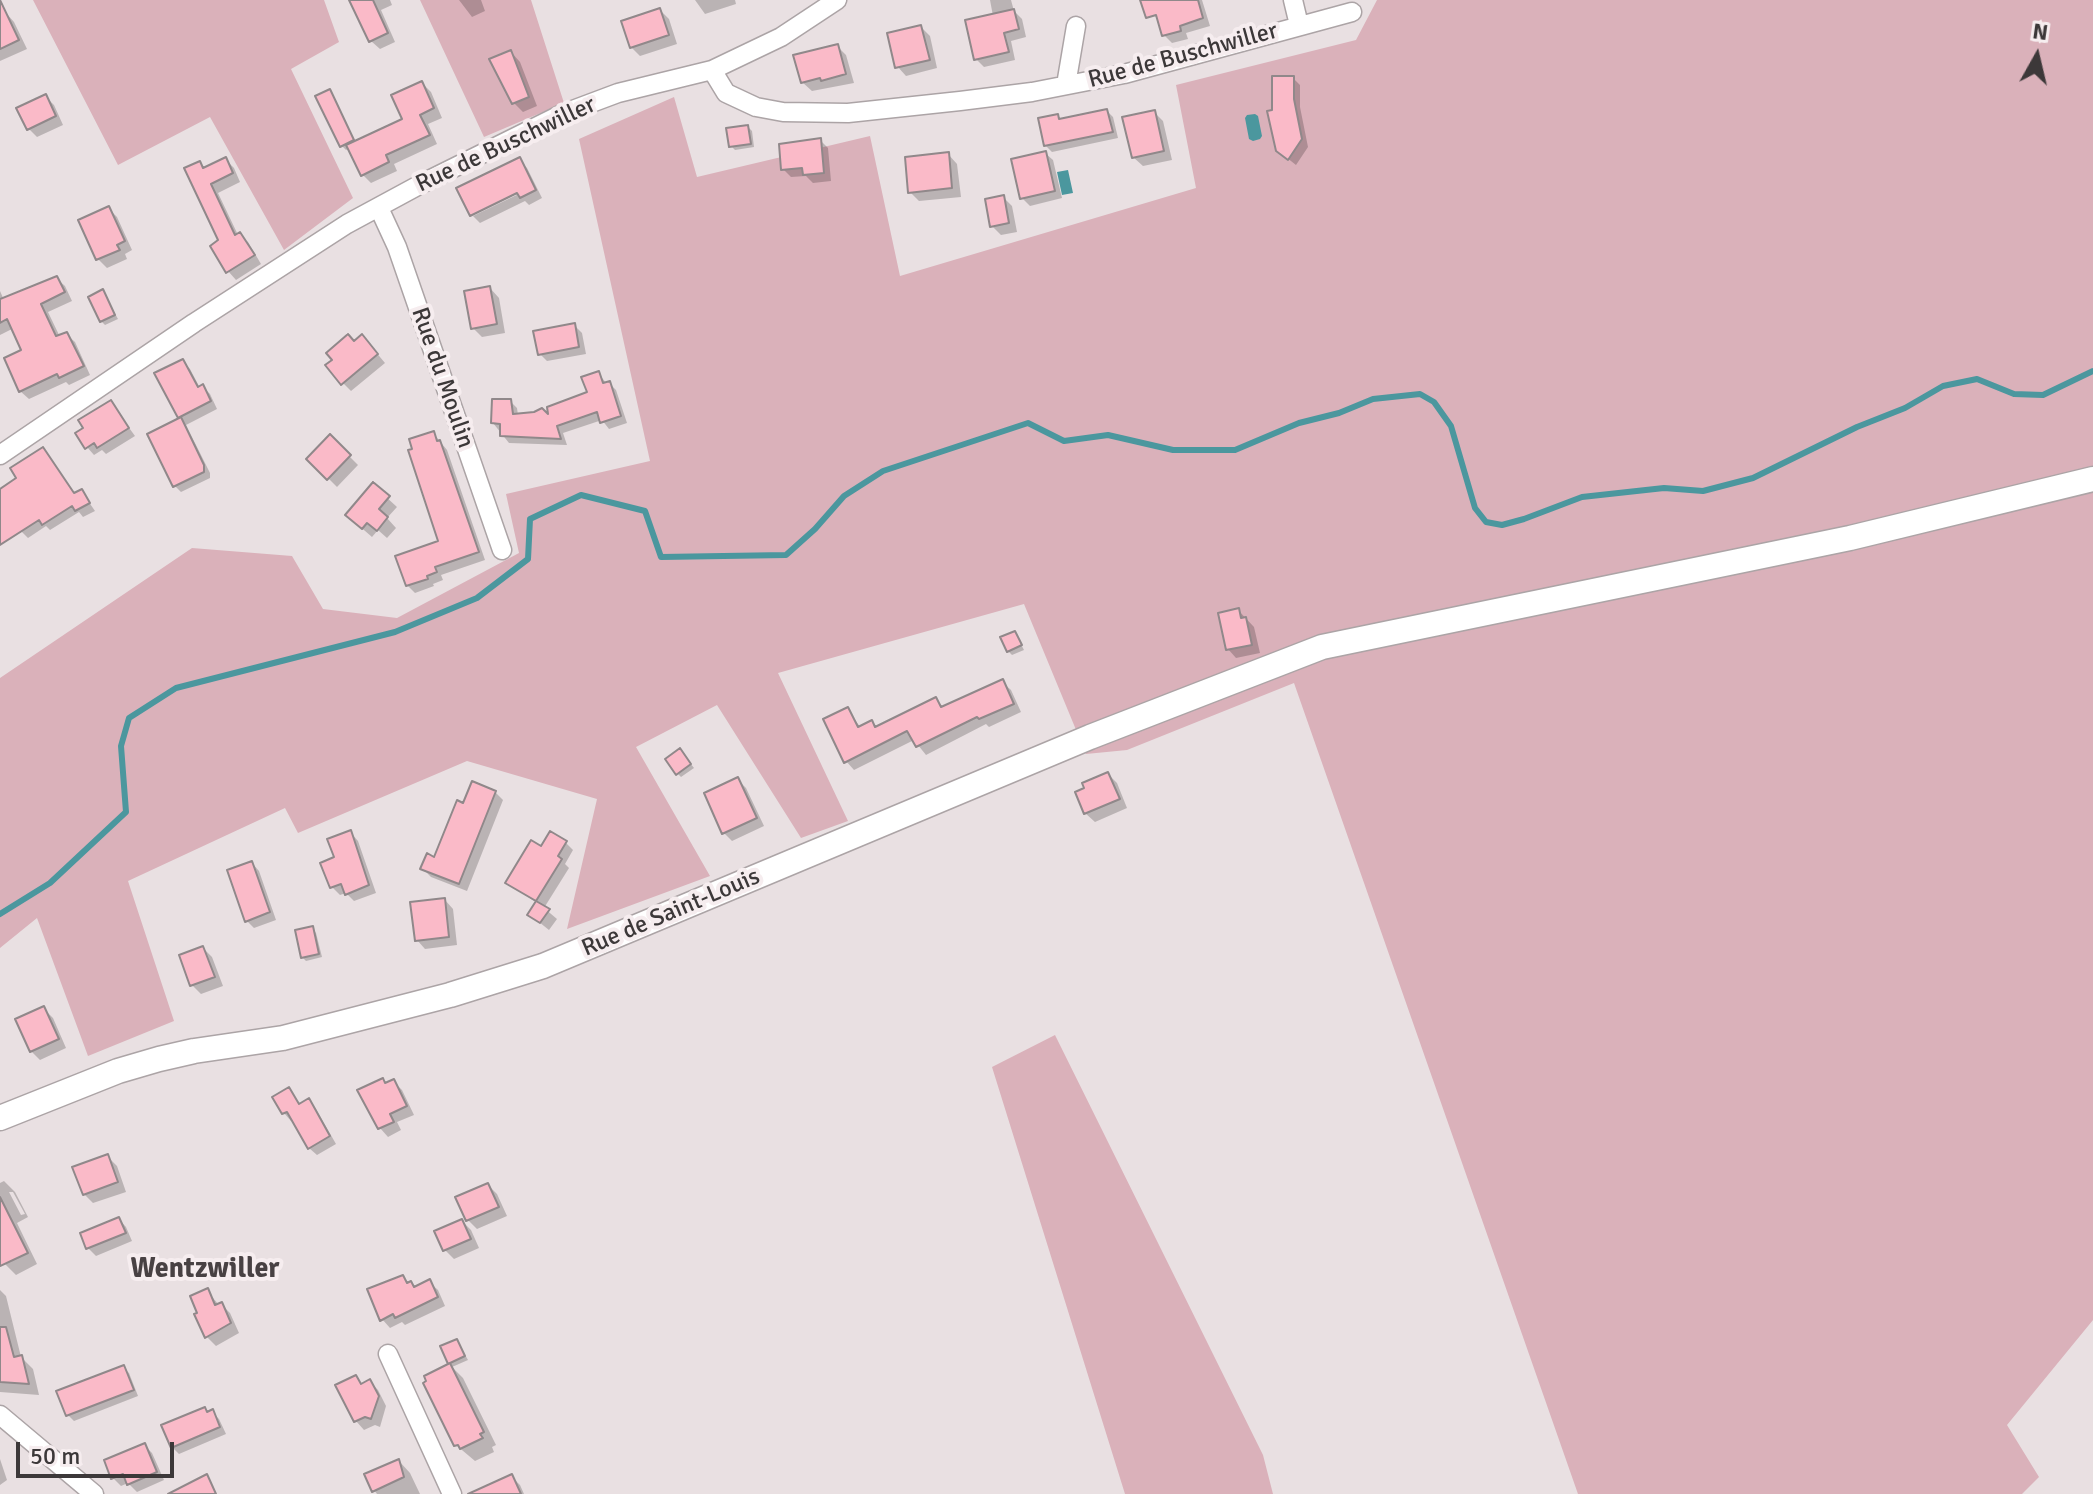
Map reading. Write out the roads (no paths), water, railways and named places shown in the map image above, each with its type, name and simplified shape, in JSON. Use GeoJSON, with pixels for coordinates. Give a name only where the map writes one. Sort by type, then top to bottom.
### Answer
{"type":"FeatureCollection","features":[{"type":"Feature","properties":{"kind":"street"},"geometry":{"type":"LineString","coordinates":[[712,70],[781,37],[837,0]]}},
{"type":"Feature","properties":{"kind":"street","name":"Rue de Buschwiller"},"geometry":{"type":"LineString","coordinates":[[1293,0],[1299,25]]}},
{"type":"Feature","properties":{"kind":"street","name":"Rue de Buschwiller"},"geometry":{"type":"LineString","coordinates":[[0,455],[347,224],[449,170],[591,102],[712,70],[726,93],[741,102],[795,112],[848,113],[1032,92],[1124,74],[1352,12]]}},
{"type":"Feature","properties":{"kind":"street","name":"Rue de Buschwiller"},"geometry":{"type":"LineString","coordinates":[[1066,85],[1076,26]]}},
{"type":"Feature","properties":{"kind":"street","name":"Rue du Moulin"},"geometry":{"type":"LineString","coordinates":[[379,208],[397,247],[502,550]]}},
{"type":"Feature","properties":{"kind":"street","name":"Rue de Saint-Louis"},"geometry":{"type":"LineString","coordinates":[[0,1118],[118,1071],[159,1059],[314,1031],[450,995],[543,966],[1090,737],[1322,647],[1850,538],[2093,479]]}},
{"type":"Feature","properties":{"kind":"street"},"geometry":{"type":"LineString","coordinates":[[388,1354],[452,1494]]}},
{"type":"Feature","properties":{"kind":"street"},"geometry":{"type":"LineString","coordinates":[[0,1415],[94,1494]]}},
{"type":"Feature","properties":{"kind":"water"},"geometry":{"type":"Polygon","coordinates":[[[1255,114],[1262,136],[1253,141],[1249,139],[1245,118],[1255,114]]]}},
{"type":"Feature","properties":{"kind":"water"},"geometry":{"type":"Polygon","coordinates":[[[1068,170],[1073,193],[1062,195],[1057,172],[1068,170]]]}},
{"type":"Feature","properties":{"kind":"waterway"},"geometry":{"type":"LineString","coordinates":[[0,914],[50,883],[126,812],[121,746],[129,718],[176,688],[395,632],[477,598],[528,559],[530,519],[581,495],[645,511],[661,557],[786,555],[815,529],[844,496],[883,471],[1028,423],[1064,441],[1108,435],[1173,450],[1235,450],[1299,423],[1339,413],[1373,399],[1420,394],[1434,402],[1451,426],[1475,508],[1486,522],[1502,525],[1582,497],[1664,488],[1703,491],[1753,478],[1857,427],[1905,408],[1943,386],[1977,379],[2014,394],[2043,395],[2093,371]]}},
{"type":"Feature","properties":{"kind":"district","name":"Wentzwiller"},"geometry":{"type":"Point","coordinates":[205,1270]}}]}
